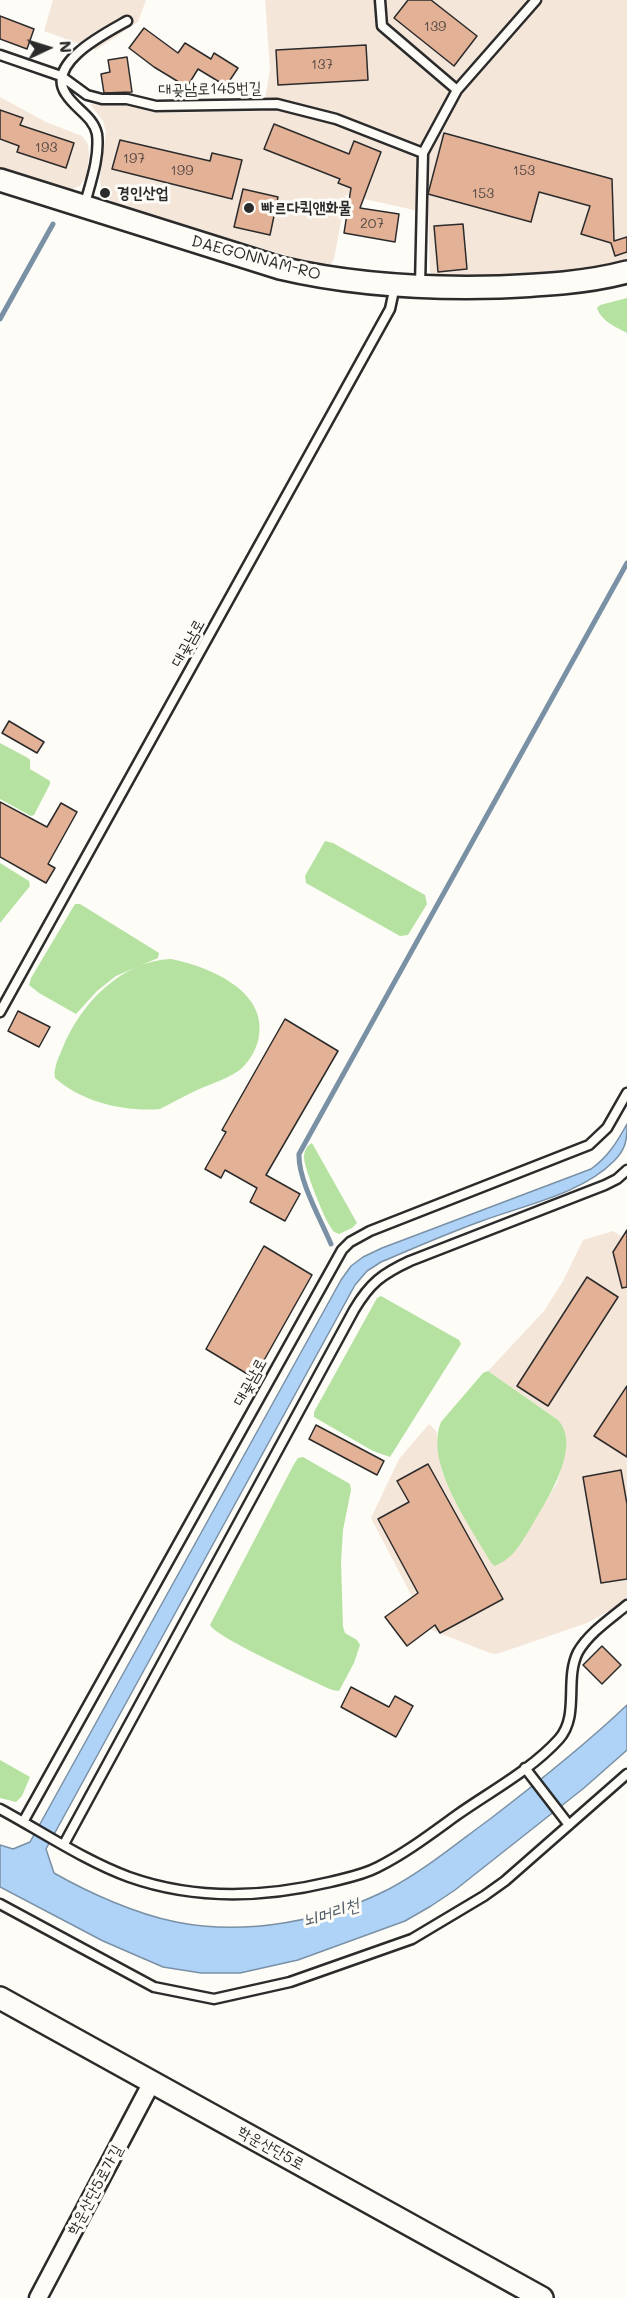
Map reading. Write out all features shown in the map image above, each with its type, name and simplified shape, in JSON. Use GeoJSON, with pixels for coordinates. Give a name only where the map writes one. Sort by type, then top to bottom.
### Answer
{"type":"FeatureCollection","features":[{"type":"Feature","properties":{"kind":"street","name":"DAEGONNAM-RO"},"geometry":{"type":"LineString","coordinates":[[0,180],[280,268],[312,275],[395,285],[541,285],[627,272]]}},
{"type":"Feature","properties":{"kind":"street","name":"학운산단5로"},"geometry":{"type":"LineString","coordinates":[[0,1998],[542,2298]]}},
{"type":"Feature","properties":{"kind":"street","name":"학운산단5로가길"},"geometry":{"type":"LineString","coordinates":[[38,2298],[152,2082]]}},
{"type":"Feature","properties":{"kind":"lane"},"geometry":{"type":"LineString","coordinates":[[380,0],[382,26],[458,90]]}},
{"type":"Feature","properties":{"kind":"lane"},"geometry":{"type":"LineString","coordinates":[[420,286],[423,153],[458,90],[536,0]]}},
{"type":"Feature","properties":{"kind":"lane"},"geometry":{"type":"LineString","coordinates":[[84,207],[97,154],[96,133],[88,116],[65,94],[61,76],[69,60],[97,39],[127,21]]}},
{"type":"Feature","properties":{"kind":"lane","name":"대곶남로145번길"},"geometry":{"type":"LineString","coordinates":[[0,56],[61,76],[87,95],[102,99],[127,99],[156,106],[277,104],[336,119],[423,153]]}},
{"type":"Feature","properties":{"kind":"lane","name":"대곶남로"},"geometry":{"type":"LineString","coordinates":[[0,1012],[390,309],[395,285]]}},
{"type":"Feature","properties":{"kind":"lane","name":"대곶남로"},"geometry":{"type":"LineString","coordinates":[[23,1822],[342,1250],[350,1242],[370,1231],[589,1145],[607,1128],[627,1093]]}},
{"type":"Feature","properties":{"kind":"lane"},"geometry":{"type":"LineString","coordinates":[[64,1844],[354,1310],[372,1284],[380,1276],[410,1261],[605,1185],[627,1170]]}},
{"type":"Feature","properties":{"kind":"lane"},"geometry":{"type":"LineString","coordinates":[[0,1809],[127,1876],[176,1889],[232,1894],[288,1890],[357,1875],[376,1868],[419,1842],[525,1768],[558,1739],[567,1729],[570,1718],[572,1670],[578,1652],[589,1638],[627,1605]]}},
{"type":"Feature","properties":{"kind":"lane"},"geometry":{"type":"LineString","coordinates":[[525,1768],[569,1825]]}},
{"type":"Feature","properties":{"kind":"lane"},"geometry":{"type":"LineString","coordinates":[[0,1904],[154,1987],[214,1999],[290,1982],[412,1939],[484,1896],[527,1862],[627,1774]]}},
{"type":"Feature","properties":{"kind":"shaded area"},"geometry":{"type":"Polygon","coordinates":[[[53,0],[146,0],[138,22],[96,50],[44,31],[53,0]]]}},
{"type":"Feature","properties":{"kind":"shaded area"},"geometry":{"type":"Polygon","coordinates":[[[265,0],[627,0],[627,264],[546,277],[436,278],[430,272],[428,213],[346,195],[334,259],[330,266],[298,259],[116,204],[105,196],[101,189],[100,178],[106,132],[103,121],[90,104],[125,105],[157,113],[263,111],[270,69],[265,0]]]}},
{"type":"Feature","properties":{"kind":"shaded area"},"geometry":{"type":"Polygon","coordinates":[[[0,97],[46,122],[82,136],[88,144],[89,156],[87,175],[80,186],[70,190],[0,169],[0,97]]]}},
{"type":"Feature","properties":{"kind":"shaded area"},"geometry":{"type":"Polygon","coordinates":[[[613,1231],[627,1240],[627,1598],[587,1623],[497,1654],[490,1653],[429,1629],[371,1518],[399,1459],[429,1424],[437,1432],[442,1472],[450,1490],[490,1561],[516,1550],[557,1483],[564,1459],[565,1432],[558,1420],[488,1371],[544,1311],[563,1281],[583,1240],[613,1231]]]}},
{"type":"Feature","properties":{"kind":"green space"},"geometry":{"type":"Polygon","coordinates":[[[627,298],[627,333],[605,320],[597,308],[600,305],[627,298]]]}},
{"type":"Feature","properties":{"kind":"green space"},"geometry":{"type":"Polygon","coordinates":[[[0,743],[28,758],[30,769],[50,781],[34,815],[31,816],[0,799],[0,743]]]}},
{"type":"Feature","properties":{"kind":"green space"},"geometry":{"type":"Polygon","coordinates":[[[325,841],[333,843],[425,895],[427,904],[408,935],[400,936],[306,883],[305,876],[325,841]]]}},
{"type":"Feature","properties":{"kind":"green space"},"geometry":{"type":"Polygon","coordinates":[[[0,863],[29,881],[30,886],[0,923],[0,863]]]}},
{"type":"Feature","properties":{"kind":"green space"},"geometry":{"type":"Polygon","coordinates":[[[75,904],[80,904],[159,953],[158,958],[116,976],[97,991],[76,1014],[29,985],[75,904]]]}},
{"type":"Feature","properties":{"kind":"green space"},"geometry":{"type":"Polygon","coordinates":[[[171,959],[217,974],[244,993],[254,1006],[259,1020],[259,1036],[253,1053],[242,1068],[160,1109],[146,1110],[104,1104],[78,1093],[55,1078],[57,1062],[63,1047],[92,1000],[105,987],[136,967],[171,959]]]}},
{"type":"Feature","properties":{"kind":"green space"},"geometry":{"type":"Polygon","coordinates":[[[312,1143],[357,1223],[339,1234],[333,1231],[329,1224],[308,1173],[304,1154],[312,1143]]]}},
{"type":"Feature","properties":{"kind":"green space"},"geometry":{"type":"Polygon","coordinates":[[[381,1296],[459,1340],[461,1344],[390,1457],[373,1451],[314,1417],[314,1412],[377,1298],[381,1296]]]}},
{"type":"Feature","properties":{"kind":"green space"},"geometry":{"type":"Polygon","coordinates":[[[488,1371],[558,1420],[564,1431],[566,1444],[560,1472],[540,1512],[513,1554],[494,1566],[452,1494],[444,1475],[437,1439],[441,1422],[483,1373],[488,1371]]]}},
{"type":"Feature","properties":{"kind":"green space"},"geometry":{"type":"Polygon","coordinates":[[[303,1457],[350,1484],[351,1490],[343,1530],[341,1562],[343,1627],[345,1633],[357,1640],[360,1645],[354,1663],[339,1691],[332,1690],[247,1649],[210,1625],[294,1464],[298,1458],[303,1457]]]}},
{"type":"Feature","properties":{"kind":"green space"},"geometry":{"type":"Polygon","coordinates":[[[0,1760],[30,1777],[22,1796],[16,1802],[0,1798],[0,1760]]]}},
{"type":"Feature","properties":{"kind":"water","name":"뇌머리천"},"geometry":{"type":"Polygon","coordinates":[[[627,1124],[626,1140],[621,1152],[601,1172],[585,1182],[550,1198],[454,1231],[381,1262],[367,1271],[355,1285],[46,1849],[54,1873],[97,1895],[145,1914],[203,1926],[258,1926],[285,1923],[339,1910],[365,1900],[415,1873],[441,1856],[543,1778],[627,1705],[627,1750],[584,1788],[455,1890],[405,1921],[298,1960],[240,1973],[201,1973],[163,1967],[103,1941],[0,1887],[0,1845],[13,1849],[30,1842],[341,1280],[351,1266],[382,1248],[591,1169],[612,1149],[627,1124]]]}},
{"type":"Feature","properties":{"kind":"building"},"geometry":{"type":"Polygon","coordinates":[[[408,0],[431,0],[477,36],[454,66],[394,18],[408,0]]]}},
{"type":"Feature","properties":{"kind":"building"},"geometry":{"type":"Polygon","coordinates":[[[0,16],[34,29],[27,49],[0,39],[0,16]]]}},
{"type":"Feature","properties":{"kind":"building"},"geometry":{"type":"Polygon","coordinates":[[[144,28],[178,53],[185,43],[211,59],[214,53],[238,68],[226,86],[198,69],[187,87],[154,67],[129,48],[144,28]]]}},
{"type":"Feature","properties":{"kind":"building"},"geometry":{"type":"Polygon","coordinates":[[[366,45],[368,80],[278,85],[276,50],[366,45]]]}},
{"type":"Feature","properties":{"kind":"building"},"geometry":{"type":"Polygon","coordinates":[[[127,57],[132,92],[104,93],[101,74],[110,72],[108,60],[127,57]]]}},
{"type":"Feature","properties":{"kind":"building"},"geometry":{"type":"Polygon","coordinates":[[[0,110],[23,118],[20,125],[74,143],[66,168],[17,152],[19,146],[0,139],[0,110]]]}},
{"type":"Feature","properties":{"kind":"building"},"geometry":{"type":"Polygon","coordinates":[[[274,124],[349,154],[354,141],[381,152],[360,208],[399,214],[395,242],[344,233],[351,188],[338,183],[340,179],[264,149],[274,124]]]}},
{"type":"Feature","properties":{"kind":"building"},"geometry":{"type":"Polygon","coordinates":[[[444,133],[612,179],[614,241],[627,237],[627,252],[615,256],[611,243],[581,234],[590,206],[539,192],[531,222],[428,194],[444,133]]]}},
{"type":"Feature","properties":{"kind":"building"},"geometry":{"type":"Polygon","coordinates":[[[120,140],[210,161],[212,153],[242,160],[232,199],[112,169],[120,140]]]}},
{"type":"Feature","properties":{"kind":"building"},"geometry":{"type":"Polygon","coordinates":[[[243,189],[278,197],[270,235],[234,227],[243,189]]]}},
{"type":"Feature","properties":{"kind":"building"},"geometry":{"type":"Polygon","coordinates":[[[463,224],[467,269],[438,272],[434,226],[463,224]]]}},
{"type":"Feature","properties":{"kind":"building"},"geometry":{"type":"Polygon","coordinates":[[[9,721],[44,742],[37,753],[2,733],[9,721]]]}},
{"type":"Feature","properties":{"kind":"building"},"geometry":{"type":"Polygon","coordinates":[[[0,802],[47,827],[61,803],[77,812],[48,864],[55,868],[46,883],[0,857],[0,802]]]}},
{"type":"Feature","properties":{"kind":"building"},"geometry":{"type":"Polygon","coordinates":[[[18,1011],[50,1027],[39,1047],[8,1031],[18,1011]]]}},
{"type":"Feature","properties":{"kind":"building"},"geometry":{"type":"Polygon","coordinates":[[[285,1019],[338,1051],[266,1175],[300,1194],[285,1221],[250,1202],[257,1188],[225,1170],[221,1178],[205,1169],[226,1132],[222,1130],[285,1019]]]}},
{"type":"Feature","properties":{"kind":"building"},"geometry":{"type":"Polygon","coordinates":[[[627,1230],[627,1287],[622,1288],[613,1252],[627,1230]]]}},
{"type":"Feature","properties":{"kind":"building"},"geometry":{"type":"Polygon","coordinates":[[[264,1246],[312,1275],[254,1378],[206,1349],[264,1246]]]}},
{"type":"Feature","properties":{"kind":"building"},"geometry":{"type":"Polygon","coordinates":[[[587,1277],[618,1297],[548,1406],[517,1386],[587,1277]]]}},
{"type":"Feature","properties":{"kind":"building"},"geometry":{"type":"Polygon","coordinates":[[[627,1386],[627,1457],[594,1436],[627,1386]]]}},
{"type":"Feature","properties":{"kind":"building"},"geometry":{"type":"Polygon","coordinates":[[[316,1425],[384,1461],[377,1475],[309,1439],[316,1425]]]}},
{"type":"Feature","properties":{"kind":"building"},"geometry":{"type":"Polygon","coordinates":[[[428,1464],[503,1599],[440,1633],[435,1625],[407,1646],[385,1617],[418,1593],[378,1519],[409,1502],[397,1481],[428,1464]]]}},
{"type":"Feature","properties":{"kind":"building"},"geometry":{"type":"Polygon","coordinates":[[[621,1470],[627,1504],[627,1579],[601,1583],[583,1477],[621,1470]]]}},
{"type":"Feature","properties":{"kind":"building"},"geometry":{"type":"Polygon","coordinates":[[[602,1646],[621,1665],[602,1684],[583,1665],[602,1646]]]}},
{"type":"Feature","properties":{"kind":"building"},"geometry":{"type":"Polygon","coordinates":[[[351,1687],[389,1707],[395,1696],[413,1706],[396,1737],[341,1707],[351,1687]]]}},
{"type":"Feature","properties":{"kind":"waterway"},"geometry":{"type":"LineString","coordinates":[[0,319],[53,224]]}},
{"type":"Feature","properties":{"kind":"waterway"},"geometry":{"type":"LineString","coordinates":[[331,1244],[306,1188],[299,1154],[627,563]]}},
{"type":"Feature","properties":{"kind":"place","name":"경인산업"},"geometry":{"type":"Point","coordinates":[105,193]}},
{"type":"Feature","properties":{"kind":"place","name":"빠르다퀵앤화물"},"geometry":{"type":"Point","coordinates":[249,208]}}]}
